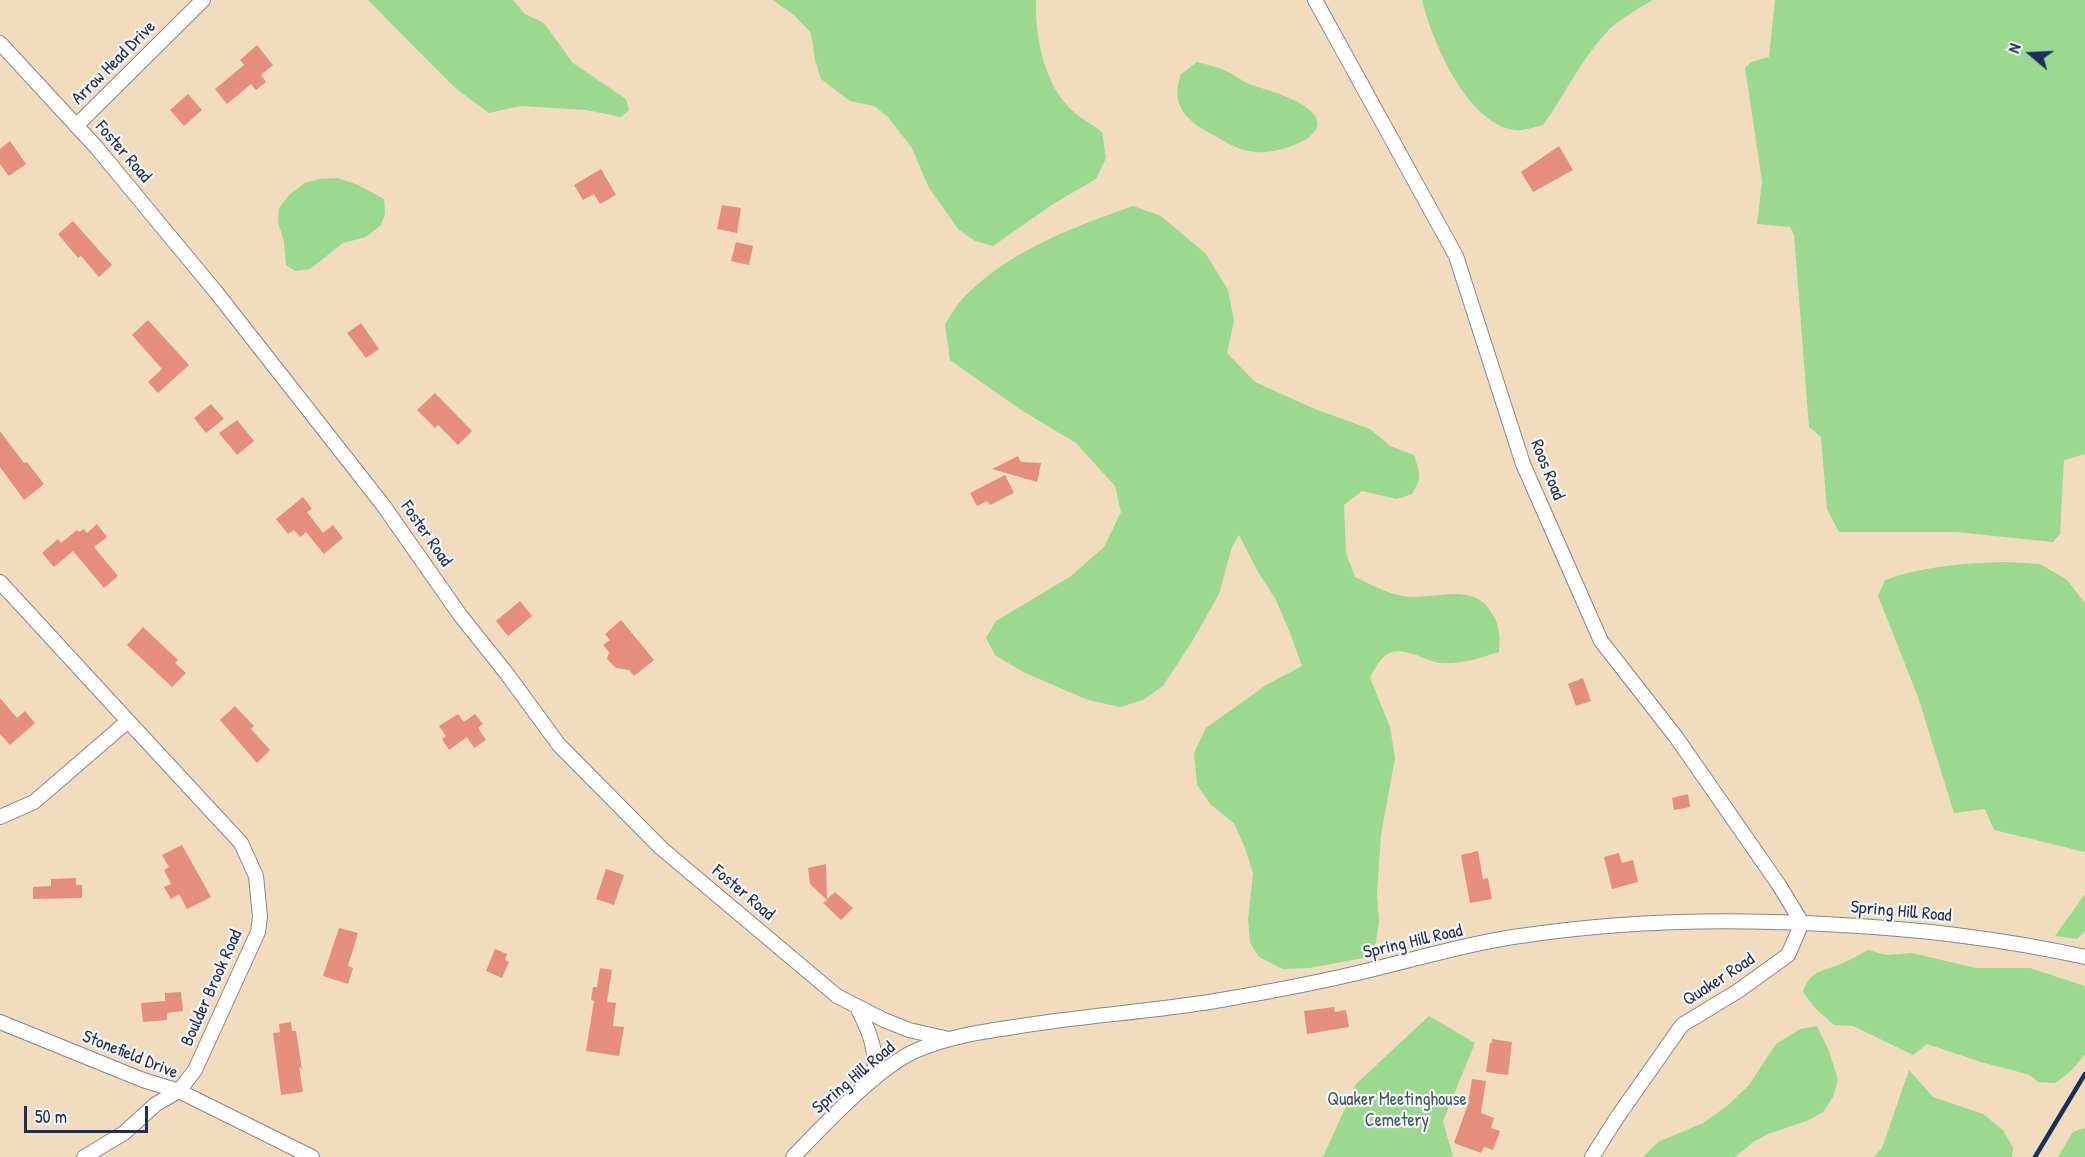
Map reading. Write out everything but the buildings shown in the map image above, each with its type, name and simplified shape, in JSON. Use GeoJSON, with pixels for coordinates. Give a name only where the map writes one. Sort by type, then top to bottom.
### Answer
{"type":"FeatureCollection","features":[{"type":"Feature","properties":{"kind":"street","name":"Arrow Head Drive"},"geometry":{"type":"LineString","coordinates":[[76,126],[202,0]]}},
{"type":"Feature","properties":{"kind":"street","name":"Roos Road"},"geometry":{"type":"LineString","coordinates":[[1315,0],[1456,256],[1523,464],[1601,641],[1676,737],[1779,885],[1802,923]]}},
{"type":"Feature","properties":{"kind":"street","name":"Foster Road"},"geometry":{"type":"LineString","coordinates":[[0,43],[76,126],[216,292],[360,474],[460,615],[559,745],[662,848],[837,996],[858,1009],[909,1030],[949,1038]]}},
{"type":"Feature","properties":{"kind":"street","name":"Boulder Brook Road"},"geometry":{"type":"LineString","coordinates":[[0,582],[241,843],[256,876],[260,917],[258,932],[195,1070],[179,1091]]}},
{"type":"Feature","properties":{"kind":"street"},"geometry":{"type":"LineString","coordinates":[[0,817],[34,802],[128,721]]}},
{"type":"Feature","properties":{"kind":"street","name":"Spring Hill Road"},"geometry":{"type":"LineString","coordinates":[[793,1157],[874,1079],[913,1052],[949,1038],[1072,1017],[1229,998],[1325,981],[1511,937],[1606,926],[1672,922],[1802,923],[1895,928],[1962,935],[2085,957]]}},
{"type":"Feature","properties":{"kind":"street","name":"Quaker Road"},"geometry":{"type":"LineString","coordinates":[[1592,1157],[1682,1025],[1738,991],[1788,955],[1802,923]]}},
{"type":"Feature","properties":{"kind":"street"},"geometry":{"type":"LineString","coordinates":[[858,1009],[873,1039],[876,1060],[874,1079]]}},
{"type":"Feature","properties":{"kind":"street","name":"Stonefield Drive"},"geometry":{"type":"LineString","coordinates":[[0,1022],[143,1080],[179,1091]]}},
{"type":"Feature","properties":{"kind":"street"},"geometry":{"type":"LineString","coordinates":[[179,1091],[312,1157]]}},
{"type":"Feature","properties":{"kind":"street","name":"Stonefield Drive"},"geometry":{"type":"LineString","coordinates":[[84,1157],[124,1133],[156,1104],[179,1091]]}},
{"type":"Feature","properties":{"kind":"green space"},"geometry":{"type":"Polygon","coordinates":[[[368,0],[513,0],[525,14],[544,23],[573,63],[626,99],[629,110],[621,117],[586,110],[520,106],[489,113],[455,88],[368,0]]]}},
{"type":"Feature","properties":{"kind":"green space"},"geometry":{"type":"Polygon","coordinates":[[[773,0],[1036,0],[1040,45],[1049,76],[1056,90],[1075,113],[1102,132],[1106,158],[1096,179],[1053,204],[993,246],[975,241],[959,230],[929,188],[912,148],[888,117],[874,106],[850,101],[821,79],[815,60],[811,33],[795,16],[773,0]]]}},
{"type":"Feature","properties":{"kind":"green space"},"geometry":{"type":"Polygon","coordinates":[[[1422,0],[1653,0],[1621,20],[1604,35],[1543,125],[1515,130],[1498,124],[1482,113],[1467,97],[1443,58],[1422,0]]]}},
{"type":"Feature","properties":{"kind":"green space"},"geometry":{"type":"Polygon","coordinates":[[[1775,0],[2085,0],[2085,454],[2064,460],[2060,534],[2053,542],[1956,532],[1839,532],[1827,509],[1821,437],[1809,427],[1794,235],[1790,227],[1757,224],[1762,181],[1745,68],[1751,62],[1769,57],[1775,0]]]}},
{"type":"Feature","properties":{"kind":"green space"},"geometry":{"type":"Polygon","coordinates":[[[1197,62],[1224,70],[1249,84],[1298,102],[1311,111],[1317,121],[1316,129],[1310,137],[1300,143],[1275,151],[1250,151],[1231,145],[1190,120],[1180,105],[1178,86],[1181,74],[1197,62]]]}},
{"type":"Feature","properties":{"kind":"green space"},"geometry":{"type":"Polygon","coordinates":[[[338,178],[358,185],[384,199],[385,214],[381,225],[366,237],[343,243],[310,269],[295,271],[286,265],[284,241],[278,223],[279,208],[289,195],[305,183],[319,179],[338,178]]]}},
{"type":"Feature","properties":{"kind":"green space"},"geometry":{"type":"Polygon","coordinates":[[[1133,206],[1161,216],[1206,254],[1228,290],[1234,321],[1227,353],[1255,382],[1315,409],[1370,429],[1390,446],[1414,455],[1419,475],[1412,494],[1397,499],[1362,491],[1344,505],[1346,553],[1355,577],[1384,591],[1402,596],[1461,594],[1471,596],[1481,601],[1489,609],[1497,624],[1499,652],[1455,663],[1437,663],[1396,651],[1380,661],[1370,678],[1390,727],[1395,758],[1381,835],[1377,894],[1379,921],[1376,942],[1369,957],[1309,968],[1283,969],[1259,957],[1250,943],[1248,920],[1253,873],[1245,848],[1234,823],[1211,805],[1197,785],[1194,753],[1206,728],[1266,685],[1302,666],[1276,600],[1239,535],[1232,547],[1219,594],[1193,640],[1163,686],[1143,700],[1120,707],[1088,700],[1023,672],[995,655],[986,638],[996,621],[1071,576],[1104,547],[1121,512],[1115,486],[1076,443],[1021,410],[950,360],[945,324],[964,297],[1004,264],[1067,231],[1133,206]]]}},
{"type":"Feature","properties":{"kind":"green space"},"geometry":{"type":"Polygon","coordinates":[[[2006,562],[2040,564],[2067,580],[2085,603],[2085,852],[1994,830],[1985,809],[1954,813],[1918,697],[1878,596],[1885,580],[1914,571],[1944,566],[2006,562]]]}},
{"type":"Feature","properties":{"kind":"green space"},"geometry":{"type":"Polygon","coordinates":[[[2085,894],[2085,931],[2077,939],[2055,936],[2085,894]]]}},
{"type":"Feature","properties":{"kind":"green space"},"geometry":{"type":"Polygon","coordinates":[[[1868,950],[1886,955],[1912,953],[1976,968],[2030,968],[2085,986],[2085,1054],[2071,1071],[2055,1083],[2038,1082],[2030,1075],[1927,1044],[1913,1055],[1853,1026],[1834,1025],[1815,1008],[1803,992],[1806,985],[1818,973],[1868,950]]]}},
{"type":"Feature","properties":{"kind":"green space","name":"Quaker Meetinghouse Cemetery"},"geometry":{"type":"Polygon","coordinates":[[[1429,1016],[1475,1043],[1443,1121],[1453,1157],[1323,1157],[1356,1084],[1429,1016]]]}},
{"type":"Feature","properties":{"kind":"green space"},"geometry":{"type":"Polygon","coordinates":[[[1817,1026],[1829,1051],[1838,1080],[1833,1097],[1823,1112],[1809,1120],[1768,1134],[1753,1142],[1735,1157],[1643,1157],[1658,1142],[1703,1123],[1727,1106],[1749,1085],[1776,1044],[1800,1029],[1817,1026]]]}},
{"type":"Feature","properties":{"kind":"green space"},"geometry":{"type":"Polygon","coordinates":[[[1909,1070],[1933,1097],[1983,1114],[2003,1130],[2013,1148],[2012,1157],[1874,1157],[1882,1148],[1909,1070]]]}},
{"type":"Feature","properties":{"kind":"green space"},"geometry":{"type":"Polygon","coordinates":[[[2085,1129],[2085,1157],[2058,1157],[2073,1132],[2085,1129]]]}},
{"type":"Feature","properties":{"kind":"railway"},"geometry":{"type":"LineString","coordinates":[[2035,1157],[2085,1074]]}}]}
